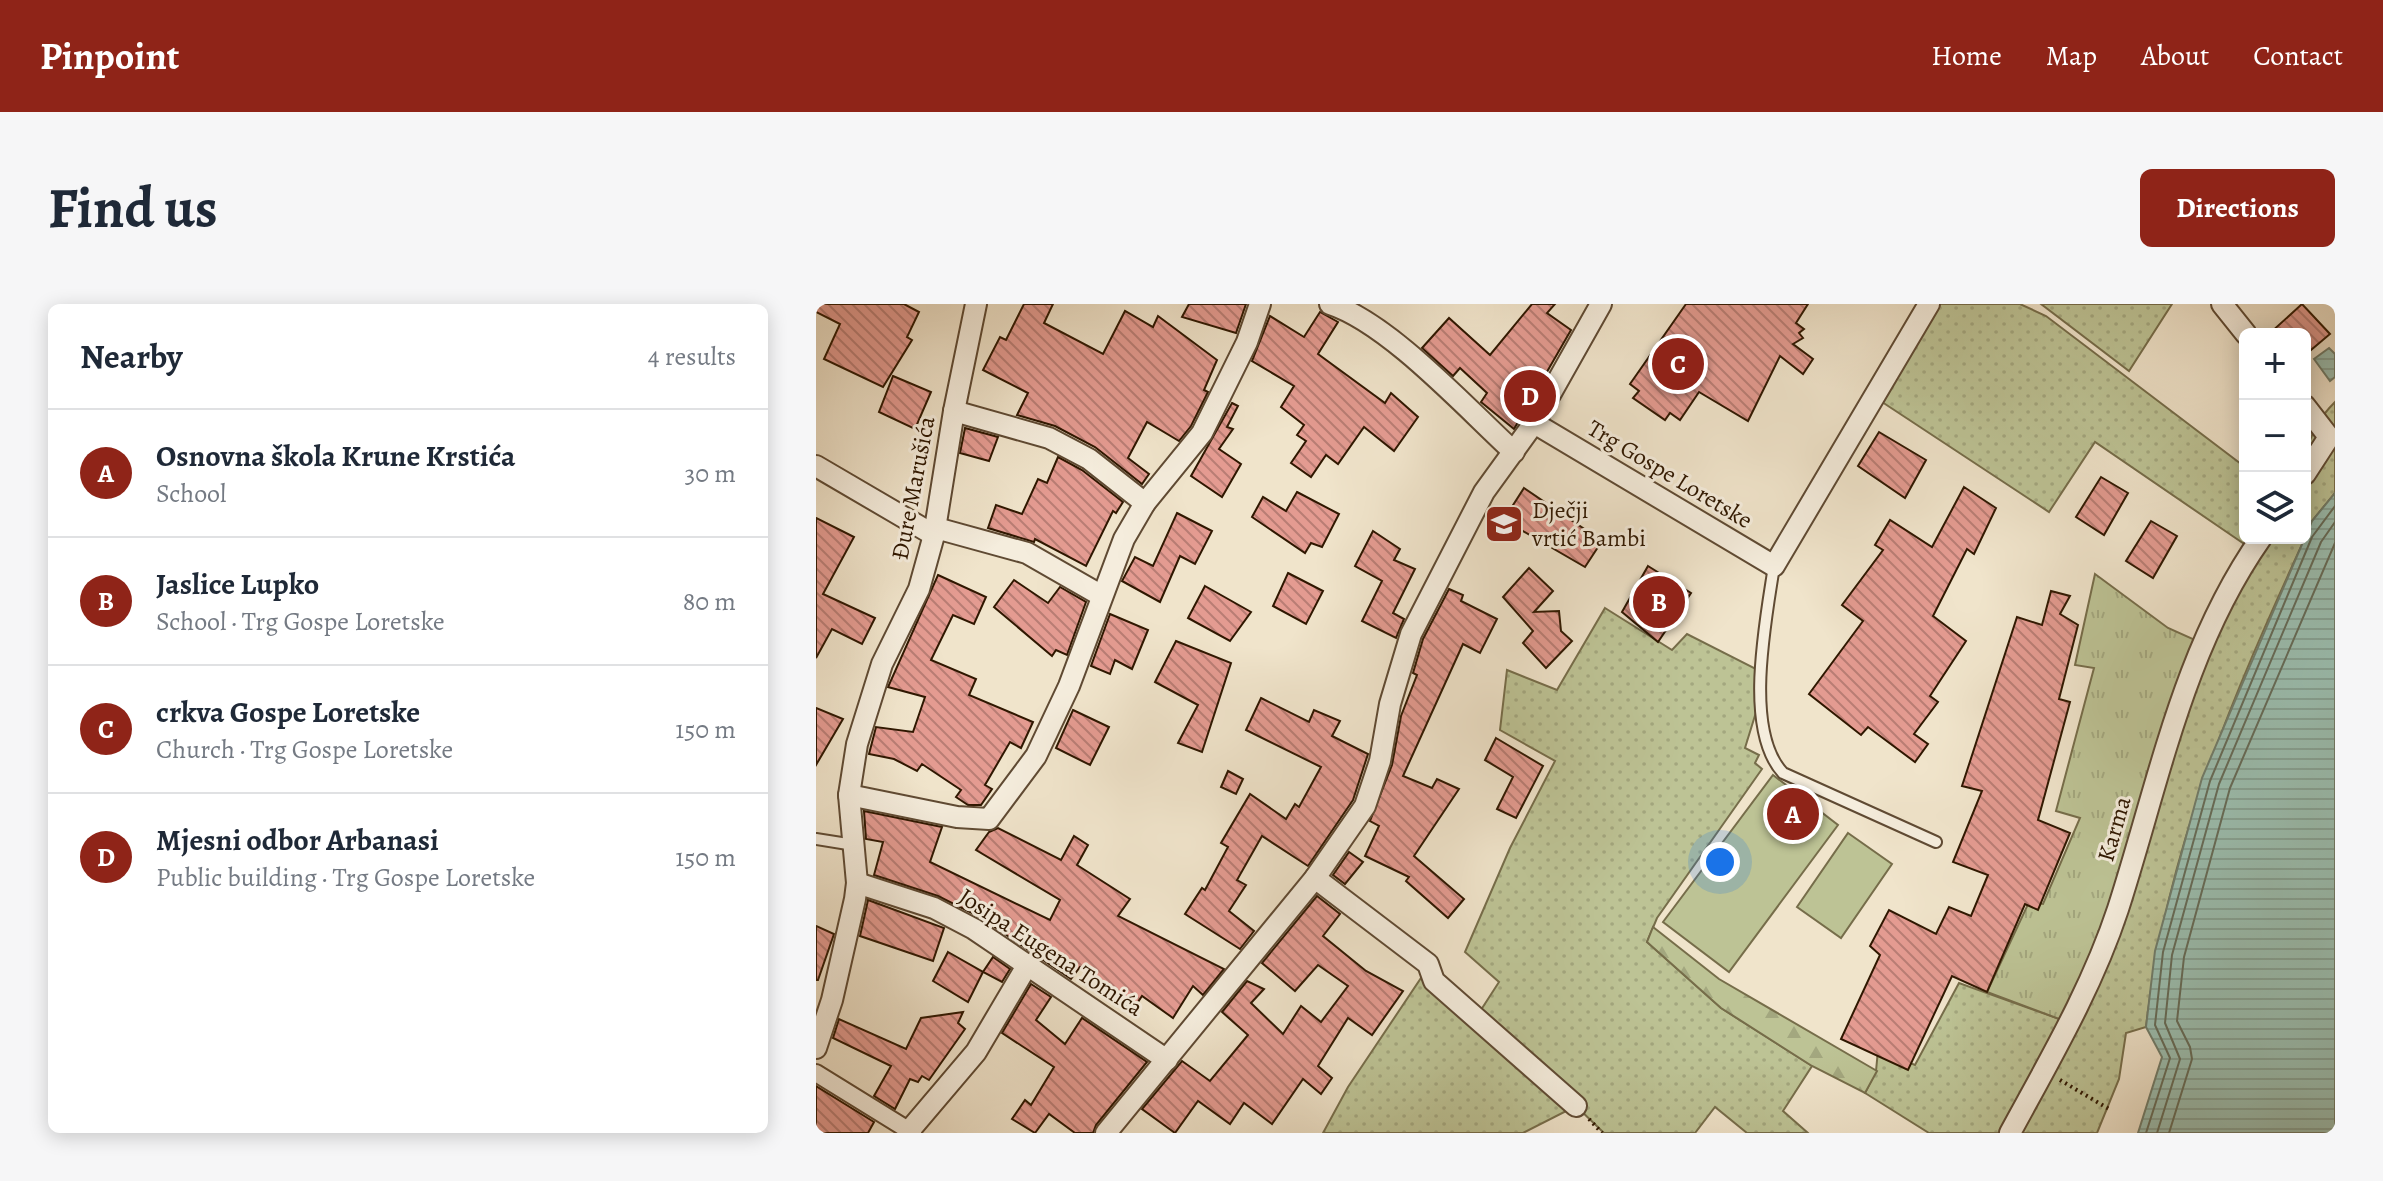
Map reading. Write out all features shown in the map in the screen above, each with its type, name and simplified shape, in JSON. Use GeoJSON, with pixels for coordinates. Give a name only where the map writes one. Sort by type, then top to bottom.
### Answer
{"type":"FeatureCollection","features":[{"type":"Feature","properties":{"kind":"street","name":"Đure Marušića"},"geometry":{"type":"LineString","coordinates":[[816,1048],[832,1000],[857,883],[849,795],[866,709],[882,664],[919,589],[935,531],[954,411],[976,304]]}},
{"type":"Feature","properties":{"kind":"street"},"geometry":{"type":"LineString","coordinates":[[849,795],[957,817],[989,819],[1036,756],[1069,686],[1124,539],[1145,503],[1202,433],[1247,342],[1260,304]]}},
{"type":"Feature","properties":{"kind":"street"},"geometry":{"type":"LineString","coordinates":[[1330,304],[1352,311],[1379,329],[1514,452]]}},
{"type":"Feature","properties":{"kind":"street"},"geometry":{"type":"LineString","coordinates":[[1106,1133],[1315,878],[1365,806],[1380,761],[1390,704],[1411,634],[1484,492],[1534,423],[1601,304]]}},
{"type":"Feature","properties":{"kind":"street"},"geometry":{"type":"LineString","coordinates":[[1774,566],[1929,304]]}},
{"type":"Feature","properties":{"kind":"street"},"geometry":{"type":"LineString","coordinates":[[2222,304],[2241,328]]}},
{"type":"Feature","properties":{"kind":"street"},"geometry":{"type":"LineString","coordinates":[[954,411],[1049,438],[1089,459],[1145,503]]}},
{"type":"Feature","properties":{"kind":"street"},"geometry":{"type":"LineString","coordinates":[[2306,472],[2332,434],[2311,412]]}},
{"type":"Feature","properties":{"kind":"street","name":"Trg Gospe Loretske"},"geometry":{"type":"LineString","coordinates":[[1534,423],[1774,566]]}},
{"type":"Feature","properties":{"kind":"street"},"geometry":{"type":"LineString","coordinates":[[816,466],[935,531],[1027,553],[1102,596]]}},
{"type":"Feature","properties":{"kind":"street","name":"Karma"},"geometry":{"type":"LineString","coordinates":[[2010,1133],[2072,1020],[2117,912],[2177,704],[2219,610],[2258,544]]}},
{"type":"Feature","properties":{"kind":"street"},"geometry":{"type":"LineString","coordinates":[[1315,878],[1428,964],[1434,981],[1576,1106]]}},
{"type":"Feature","properties":{"kind":"street","name":"Josipa Eugena Tomića"},"geometry":{"type":"LineString","coordinates":[[857,883],[934,908],[1028,964],[1167,1060]]}},
{"type":"Feature","properties":{"kind":"street"},"geometry":{"type":"LineString","coordinates":[[816,1073],[911,1132],[976,1052],[1028,964]]}},
{"type":"Feature","properties":{"kind":"lane"},"geometry":{"type":"LineString","coordinates":[[1774,566],[1761,696],[1772,761],[1783,773],[1936,842]]}},
{"type":"Feature","properties":{"kind":"lane"},"geometry":{"type":"LineString","coordinates":[[816,839],[854,845]]}},
{"type":"Feature","properties":{"kind":"path"},"geometry":{"type":"LineString","coordinates":[[2044,1070],[2109,1109]]}},
{"type":"Feature","properties":{"kind":"green space"},"geometry":{"type":"Polygon","coordinates":[[[1929,304],[2020,304],[2046,316],[2239,462],[2239,540],[2095,442],[2049,512],[1873,396],[1929,304]]]}},
{"type":"Feature","properties":{"kind":"green space"},"geometry":{"type":"Polygon","coordinates":[[[2041,304],[2172,304],[2129,371],[2041,304]]]}},
{"type":"Feature","properties":{"kind":"green space"},"geometry":{"type":"Polygon","coordinates":[[[2335,402],[2335,493],[2311,523],[2311,438],[2322,417],[2335,402]]]}},
{"type":"Feature","properties":{"kind":"green space"},"geometry":{"type":"Polygon","coordinates":[[[2244,544],[2302,544],[2252,657],[2206,776],[2169,899],[2146,1027],[2126,1033],[2119,1079],[2097,1133],[1929,1133],[1865,1093],[1876,1071],[1878,1050],[1915,1065],[1959,983],[2062,1020],[2177,704],[2253,550],[2244,544]]]}},
{"type":"Feature","properties":{"kind":"green space"},"geometry":{"type":"Polygon","coordinates":[[[2095,574],[2168,628],[2204,644],[2117,912],[2062,1020],[1987,992],[2029,902],[2043,904],[2080,818],[2056,811],[2094,668],[2075,665],[2095,574]]]}},
{"type":"Feature","properties":{"kind":"green space"},"geometry":{"type":"Polygon","coordinates":[[[1605,608],[1672,650],[1687,634],[1762,672],[1761,696],[1745,748],[1759,755],[1755,763],[1762,769],[1657,918],[1647,942],[1721,1008],[1812,1066],[1783,1111],[1808,1133],[1747,1133],[1715,1107],[1695,1133],[1604,1133],[1576,1106],[1523,1133],[1323,1133],[1348,1087],[1423,975],[1477,1016],[1499,982],[1465,952],[1510,848],[1555,761],[1500,730],[1507,670],[1557,690],[1605,608]]]}},
{"type":"Feature","properties":{"kind":"green space"},"geometry":{"type":"Polygon","coordinates":[[[1773,775],[1838,825],[1729,972],[1663,922],[1773,775]]]}},
{"type":"Feature","properties":{"kind":"green space"},"geometry":{"type":"Polygon","coordinates":[[[1848,833],[1892,864],[1841,938],[1797,907],[1848,833]]]}},
{"type":"Feature","properties":{"kind":"green space"},"geometry":{"type":"Polygon","coordinates":[[[1653,927],[1719,979],[1877,1071],[1865,1093],[1812,1066],[1721,1008],[1647,942],[1653,927]]]}},
{"type":"Feature","properties":{"kind":"water"},"geometry":{"type":"Polygon","coordinates":[[[2329,348],[2335,354],[2335,377],[2330,381],[2314,359],[2329,348]]]}},
{"type":"Feature","properties":{"kind":"water"},"geometry":{"type":"Polygon","coordinates":[[[2335,493],[2335,1133],[2138,1133],[2162,1057],[2146,1027],[2155,951],[2202,778],[2302,544],[2311,544],[2312,521],[2335,493]]]}},
{"type":"Feature","properties":{"kind":"building"},"geometry":{"type":"Polygon","coordinates":[[[816,304],[904,304],[919,312],[907,337],[912,340],[883,387],[824,359],[840,324],[816,312],[816,304]]]}},
{"type":"Feature","properties":{"kind":"building"},"geometry":{"type":"Polygon","coordinates":[[[1024,304],[1053,304],[1044,323],[1103,354],[1125,311],[1153,327],[1158,316],[1217,360],[1204,390],[1208,392],[1191,426],[1179,441],[1147,422],[1128,458],[1149,474],[1142,484],[1095,447],[1055,426],[1017,415],[1028,393],[983,370],[1000,337],[1006,340],[1024,304]]]}},
{"type":"Feature","properties":{"kind":"building"},"geometry":{"type":"Polygon","coordinates":[[[1189,304],[1246,304],[1236,333],[1182,317],[1189,304]]]}},
{"type":"Feature","properties":{"kind":"building"},"geometry":{"type":"Polygon","coordinates":[[[1532,304],[1555,304],[1547,313],[1571,330],[1514,429],[1481,402],[1487,393],[1460,368],[1453,376],[1422,348],[1449,318],[1490,355],[1532,304]]]}},
{"type":"Feature","properties":{"kind":"building"},"geometry":{"type":"Polygon","coordinates":[[[1686,304],[1808,304],[1796,323],[1804,329],[1799,333],[1803,338],[1793,344],[1813,359],[1803,374],[1780,356],[1748,421],[1699,392],[1680,420],[1670,413],[1665,420],[1633,398],[1639,391],[1630,384],[1686,304]]]}},
{"type":"Feature","properties":{"kind":"building"},"geometry":{"type":"Polygon","coordinates":[[[2302,304],[2330,334],[2311,350],[2311,328],[2276,328],[2302,304]]]}},
{"type":"Feature","properties":{"kind":"building"},"geometry":{"type":"Polygon","coordinates":[[[1320,312],[1338,322],[1318,354],[1385,403],[1391,393],[1418,417],[1394,451],[1364,427],[1338,464],[1326,455],[1311,477],[1291,463],[1306,441],[1297,435],[1304,425],[1281,407],[1294,386],[1252,361],[1270,316],[1304,337],[1320,312]]]}},
{"type":"Feature","properties":{"kind":"building"},"geometry":{"type":"Polygon","coordinates":[[[893,376],[931,392],[915,429],[879,412],[893,376]]]}},
{"type":"Feature","properties":{"kind":"building"},"geometry":{"type":"Polygon","coordinates":[[[1232,403],[1238,406],[1227,427],[1233,429],[1219,449],[1241,464],[1222,497],[1191,476],[1232,403]]]}},
{"type":"Feature","properties":{"kind":"building"},"geometry":{"type":"Polygon","coordinates":[[[965,428],[998,437],[989,461],[960,453],[965,428]]]}},
{"type":"Feature","properties":{"kind":"building"},"geometry":{"type":"Polygon","coordinates":[[[1879,432],[1926,460],[1905,498],[1858,466],[1879,432]]]}},
{"type":"Feature","properties":{"kind":"building"},"geometry":{"type":"Polygon","coordinates":[[[1058,457],[1082,470],[1123,502],[1116,513],[1113,511],[1086,566],[1035,539],[1034,542],[988,528],[996,505],[1022,514],[1038,479],[1047,483],[1058,457]]]}},
{"type":"Feature","properties":{"kind":"building"},"geometry":{"type":"Polygon","coordinates":[[[2101,477],[2128,493],[2104,535],[2076,517],[2101,477]]]}},
{"type":"Feature","properties":{"kind":"building"},"geometry":{"type":"Polygon","coordinates":[[[1964,487],[1996,508],[1974,554],[1967,549],[1933,616],[1966,641],[1930,696],[1938,702],[1914,734],[1928,744],[1915,762],[1868,727],[1861,735],[1809,694],[1863,621],[1842,605],[1883,550],[1875,545],[1890,520],[1932,547],[1964,487]]]}},
{"type":"Feature","properties":{"kind":"building"},"geometry":{"type":"Polygon","coordinates":[[[1524,488],[1602,541],[1585,567],[1516,527],[1506,516],[1524,488]]]}},
{"type":"Feature","properties":{"kind":"building"},"geometry":{"type":"Polygon","coordinates":[[[1297,492],[1339,514],[1322,547],[1311,543],[1305,553],[1252,517],[1263,497],[1286,511],[1297,492]]]}},
{"type":"Feature","properties":{"kind":"building"},"geometry":{"type":"Polygon","coordinates":[[[1177,513],[1212,531],[1195,564],[1180,556],[1160,602],[1122,581],[1135,557],[1153,566],[1177,513]]]}},
{"type":"Feature","properties":{"kind":"building"},"geometry":{"type":"Polygon","coordinates":[[[816,518],[854,537],[823,594],[875,618],[862,644],[832,629],[816,658],[816,518]]]}},
{"type":"Feature","properties":{"kind":"building"},"geometry":{"type":"Polygon","coordinates":[[[2151,521],[2177,536],[2153,578],[2126,561],[2151,521]]]}},
{"type":"Feature","properties":{"kind":"building"},"geometry":{"type":"Polygon","coordinates":[[[1373,531],[1400,549],[1394,560],[1415,569],[1393,613],[1404,619],[1396,638],[1362,621],[1382,581],[1355,566],[1373,531]]]}},
{"type":"Feature","properties":{"kind":"building"},"geometry":{"type":"Polygon","coordinates":[[[1648,566],[1691,593],[1658,642],[1622,612],[1648,566]]]}},
{"type":"Feature","properties":{"kind":"building"},"geometry":{"type":"Polygon","coordinates":[[[1529,568],[1553,591],[1534,612],[1559,611],[1561,631],[1572,641],[1546,668],[1523,643],[1533,631],[1503,597],[1529,568]]]}},
{"type":"Feature","properties":{"kind":"building"},"geometry":{"type":"Polygon","coordinates":[[[1288,573],[1323,591],[1306,624],[1273,606],[1288,573]]]}},
{"type":"Feature","properties":{"kind":"building"},"geometry":{"type":"Polygon","coordinates":[[[938,575],[986,597],[974,624],[953,615],[931,660],[976,679],[969,695],[1033,722],[1021,748],[1010,742],[985,785],[992,789],[981,805],[968,805],[956,797],[961,790],[922,764],[917,771],[894,759],[869,754],[876,727],[913,732],[925,697],[888,687],[938,575]]]}},
{"type":"Feature","properties":{"kind":"building"},"geometry":{"type":"Polygon","coordinates":[[[1014,580],[1048,603],[1060,587],[1086,602],[1067,655],[1056,650],[1052,656],[994,607],[1014,580]]]}},
{"type":"Feature","properties":{"kind":"building"},"geometry":{"type":"Polygon","coordinates":[[[1205,586],[1251,612],[1230,641],[1188,618],[1205,586]]]}},
{"type":"Feature","properties":{"kind":"building"},"geometry":{"type":"Polygon","coordinates":[[[1449,589],[1463,595],[1461,601],[1497,619],[1480,653],[1463,644],[1403,776],[1432,788],[1437,779],[1459,789],[1414,856],[1464,899],[1448,918],[1406,881],[1409,877],[1365,856],[1379,826],[1370,821],[1392,765],[1401,716],[1417,675],[1413,673],[1423,639],[1449,589]]]}},
{"type":"Feature","properties":{"kind":"building"},"geometry":{"type":"Polygon","coordinates":[[[2051,591],[2070,596],[2060,614],[2078,625],[2059,699],[2070,702],[2038,820],[2070,833],[2038,910],[2025,904],[1987,992],[1952,976],[1908,1070],[1841,1039],[1880,955],[1870,946],[1889,910],[1936,934],[1949,907],[1971,916],[1988,875],[1953,862],[1982,791],[1962,786],[2017,617],[2042,625],[2051,591]]]}},
{"type":"Feature","properties":{"kind":"building"},"geometry":{"type":"Polygon","coordinates":[[[1110,614],[1148,630],[1132,669],[1115,660],[1110,674],[1091,666],[1110,614]]]}},
{"type":"Feature","properties":{"kind":"building"},"geometry":{"type":"Polygon","coordinates":[[[1176,641],[1231,663],[1202,752],[1178,743],[1198,705],[1155,682],[1176,641]]]}},
{"type":"Feature","properties":{"kind":"building"},"geometry":{"type":"Polygon","coordinates":[[[1261,698],[1309,722],[1314,710],[1340,721],[1332,736],[1368,754],[1353,800],[1308,866],[1262,836],[1237,880],[1246,885],[1229,911],[1254,931],[1240,949],[1185,914],[1202,888],[1205,890],[1228,847],[1221,843],[1250,794],[1286,819],[1295,804],[1299,807],[1321,767],[1246,730],[1261,698]]]}},
{"type":"Feature","properties":{"kind":"building"},"geometry":{"type":"Polygon","coordinates":[[[816,708],[843,719],[816,765],[816,708]]]}},
{"type":"Feature","properties":{"kind":"building"},"geometry":{"type":"Polygon","coordinates":[[[1073,710],[1109,727],[1090,765],[1056,748],[1073,710]]]}},
{"type":"Feature","properties":{"kind":"building"},"geometry":{"type":"Polygon","coordinates":[[[1496,738],[1543,766],[1516,818],[1497,809],[1513,777],[1485,760],[1496,738]]]}},
{"type":"Feature","properties":{"kind":"building"},"geometry":{"type":"Polygon","coordinates":[[[1228,771],[1243,779],[1236,794],[1221,787],[1228,771]]]}},
{"type":"Feature","properties":{"kind":"building"},"geometry":{"type":"Polygon","coordinates":[[[864,811],[942,827],[930,862],[1050,920],[1060,900],[976,850],[989,832],[998,828],[1061,860],[1074,836],[1088,845],[1077,865],[1130,899],[1118,916],[1224,969],[1203,995],[1193,986],[1173,1018],[1142,996],[1132,1011],[1080,967],[1071,979],[980,917],[938,896],[874,875],[883,842],[866,839],[864,811]]]}},
{"type":"Feature","properties":{"kind":"building"},"geometry":{"type":"Polygon","coordinates":[[[1349,852],[1363,862],[1345,884],[1333,875],[1349,852]]]}},
{"type":"Feature","properties":{"kind":"building"},"geometry":{"type":"Polygon","coordinates":[[[1317,896],[1340,914],[1323,936],[1366,971],[1403,991],[1372,1035],[1348,1018],[1318,1066],[1332,1078],[1321,1094],[1303,1079],[1272,1124],[1244,1103],[1230,1124],[1198,1101],[1175,1133],[1142,1109],[1182,1061],[1210,1081],[1248,1035],[1222,1012],[1247,981],[1264,989],[1251,1003],[1283,1034],[1301,1006],[1321,1022],[1348,986],[1318,965],[1295,991],[1262,963],[1317,896]]]}},
{"type":"Feature","properties":{"kind":"building"},"geometry":{"type":"Polygon","coordinates":[[[868,900],[944,928],[933,961],[860,936],[868,900]]]}},
{"type":"Feature","properties":{"kind":"building"},"geometry":{"type":"Polygon","coordinates":[[[816,926],[834,934],[818,980],[816,980],[816,926]]]}},
{"type":"Feature","properties":{"kind":"building"},"geometry":{"type":"Polygon","coordinates":[[[948,952],[983,972],[968,1002],[933,981],[948,952]]]}},
{"type":"Feature","properties":{"kind":"building"},"geometry":{"type":"Polygon","coordinates":[[[993,957],[1010,969],[1002,982],[983,972],[993,957]]]}},
{"type":"Feature","properties":{"kind":"building"},"geometry":{"type":"Polygon","coordinates":[[[1031,984],[1051,997],[1036,1020],[1065,1044],[1082,1018],[1147,1062],[1096,1125],[1093,1133],[1075,1133],[1049,1114],[1035,1133],[1012,1119],[1025,1100],[1031,1105],[1054,1067],[1002,1033],[1031,984]]]}},
{"type":"Feature","properties":{"kind":"building"},"geometry":{"type":"Polygon","coordinates":[[[963,1012],[958,1023],[965,1029],[929,1080],[922,1076],[918,1082],[910,1079],[895,1109],[874,1096],[891,1066],[833,1038],[839,1019],[906,1049],[921,1018],[963,1012]]]}},
{"type":"Feature","properties":{"kind":"building"},"geometry":{"type":"Polygon","coordinates":[[[816,1086],[874,1122],[868,1133],[816,1133],[816,1086]]]}},
{"type":"Feature","properties":{"kind":"place","name":"crkva Gospe Loretske"},"geometry":{"type":"Point","coordinates":[1678,364]}},
{"type":"Feature","properties":{"kind":"place","name":"Mjesni odbor Arbanasi"},"geometry":{"type":"Point","coordinates":[1530,396]}},
{"type":"Feature","properties":{"kind":"place","name":"Dječji vrtić Bambi"},"geometry":{"type":"Point","coordinates":[1504,524]}},
{"type":"Feature","properties":{"kind":"place","name":"Jaslice Lupko"},"geometry":{"type":"Point","coordinates":[1659,602]}},
{"type":"Feature","properties":{"kind":"place","name":"Osnovna škola Krune Krstića"},"geometry":{"type":"Point","coordinates":[1793,814]}}]}
